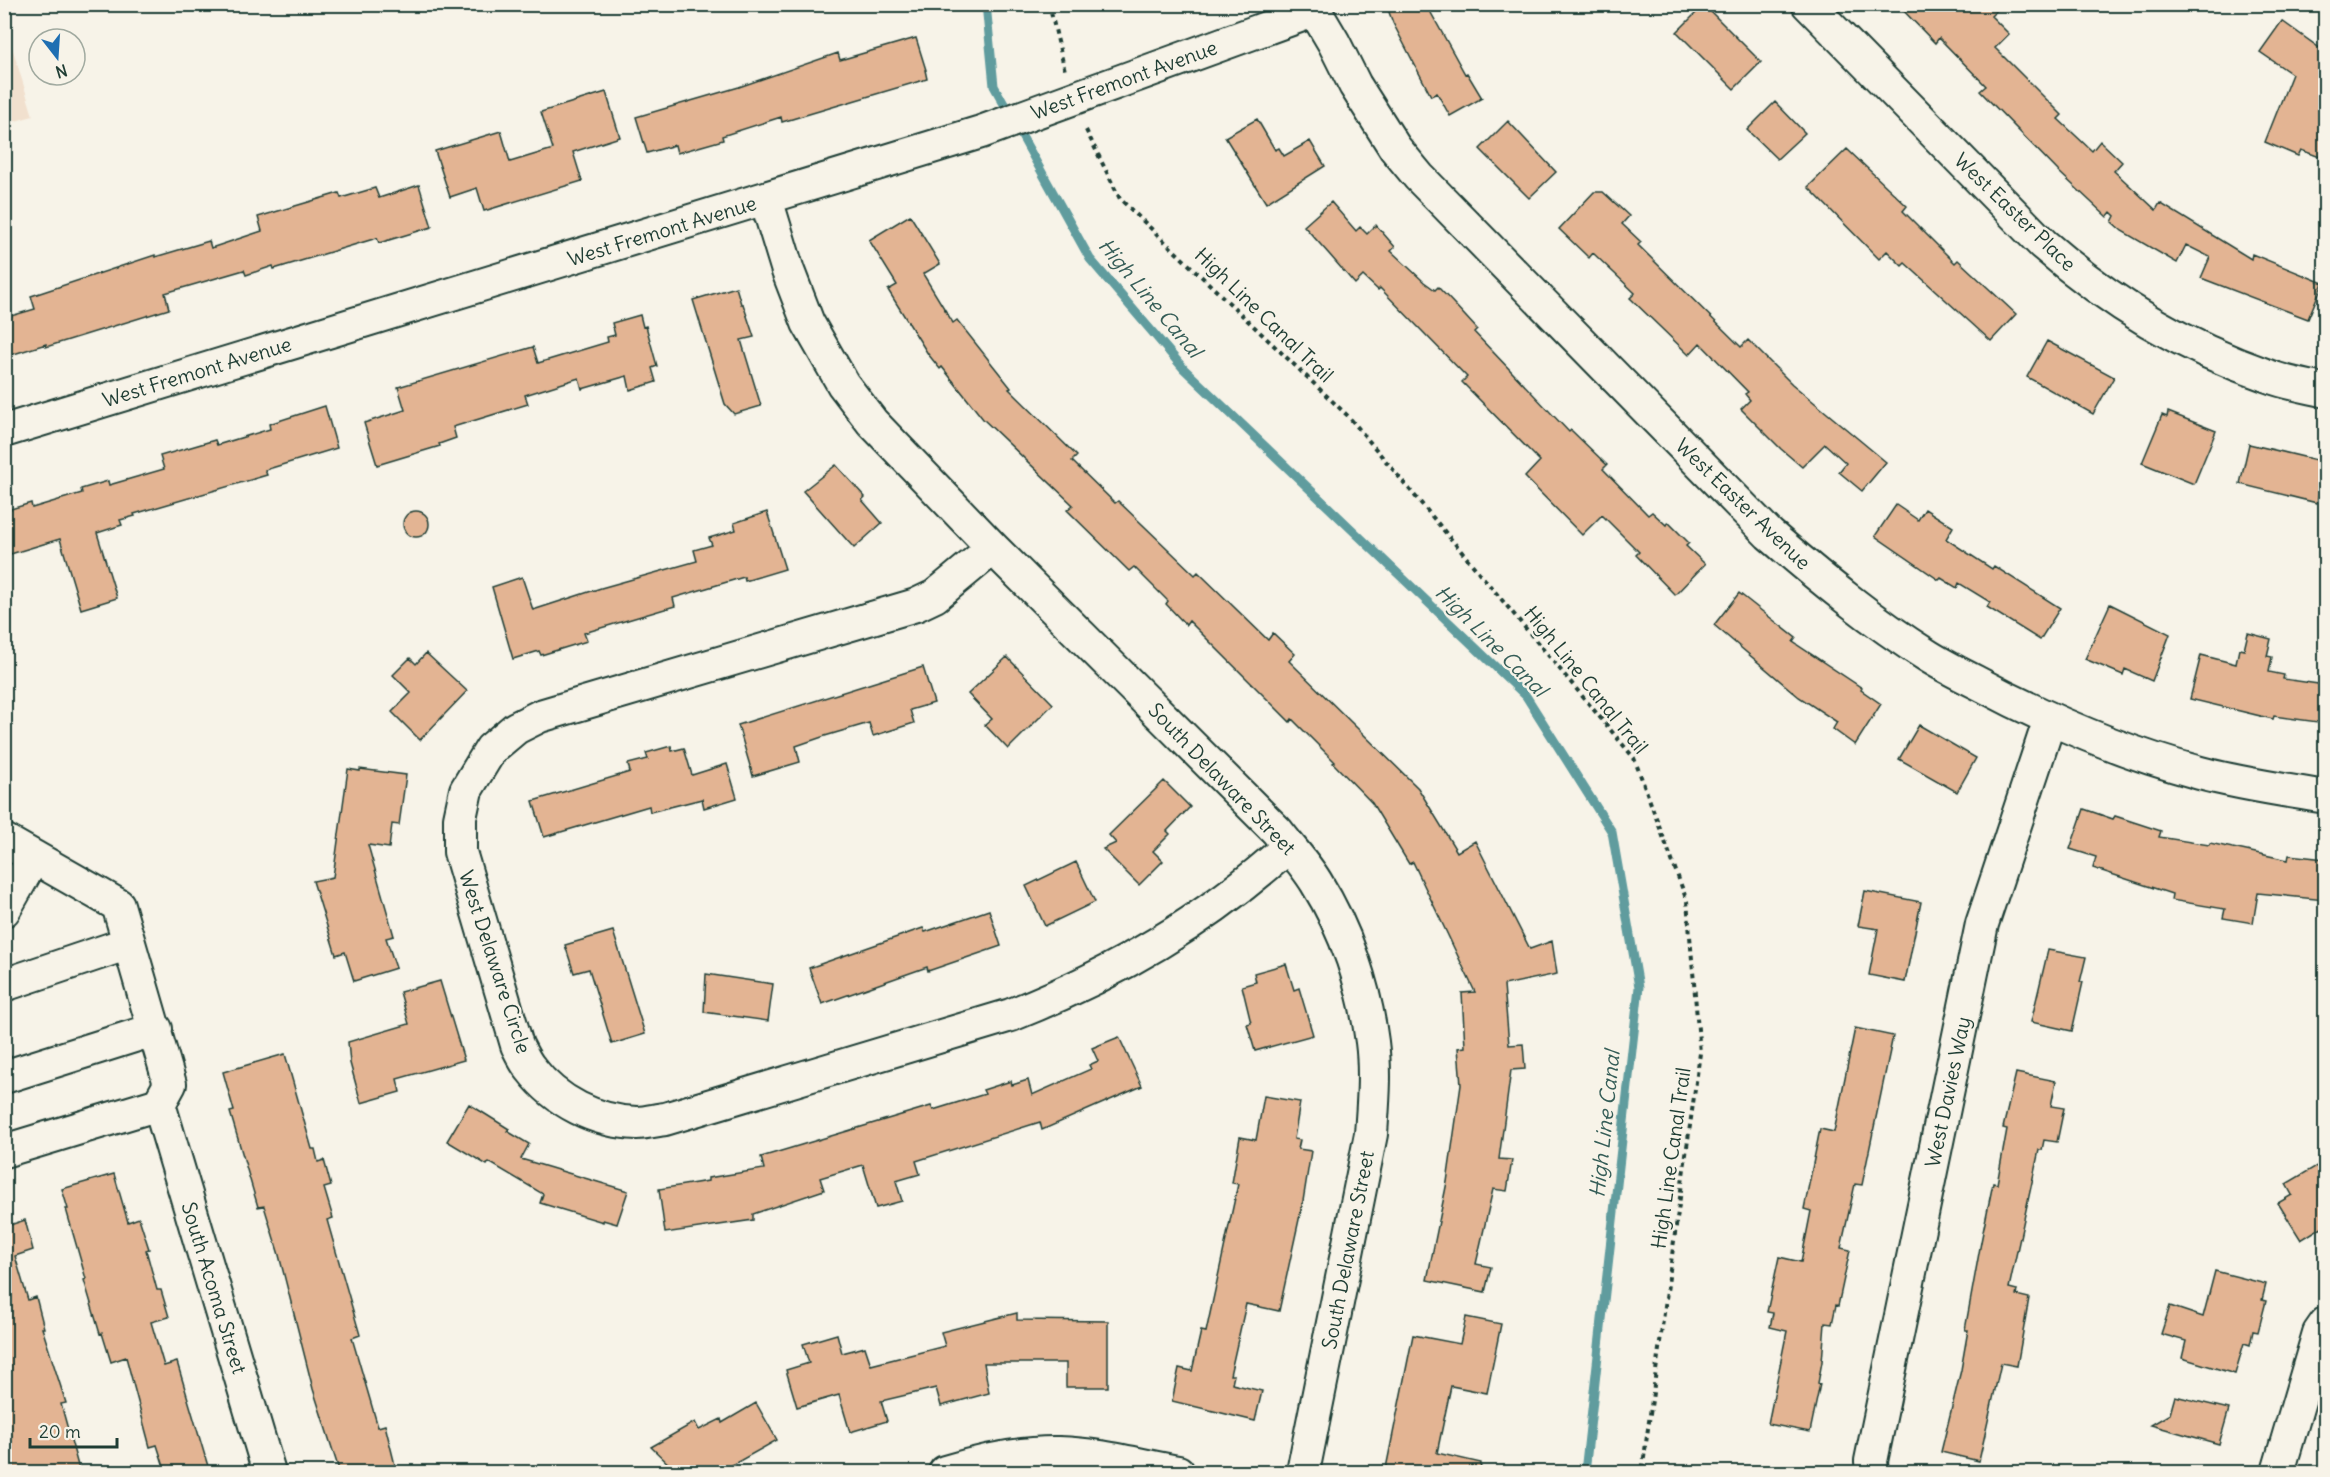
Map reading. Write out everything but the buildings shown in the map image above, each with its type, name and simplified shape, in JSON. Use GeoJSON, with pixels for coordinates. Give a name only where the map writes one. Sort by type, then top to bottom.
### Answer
{"type":"FeatureCollection","features":[{"type":"Feature","properties":{"kind":"street","name":"West Easter Place"},"geometry":{"type":"LineString","coordinates":[[1809,4],[2043,244],[2083,278],[2154,326],[2211,354],[2270,377],[2325,391]]}},
{"type":"Feature","properties":{"kind":"street","name":"West Fremont Avenue"},"geometry":{"type":"LineString","coordinates":[[4,431],[981,132],[1312,8]]}},
{"type":"Feature","properties":{"kind":"street","name":"West Easter Avenue"},"geometry":{"type":"LineString","coordinates":[[1312,8],[1334,43],[1360,94],[1395,148],[1419,177],[1769,534],[1820,578],[1887,629],[1930,657],[2050,719],[2099,740],[2200,773],[2325,797]]}},
{"type":"Feature","properties":{"kind":"street","name":"South Delaware Street"},"geometry":{"type":"LineString","coordinates":[[766,199],[788,271],[808,323],[843,384],[872,422],[993,548],[1277,831],[1316,882],[1346,941],[1361,984],[1372,1042],[1374,1081],[1371,1134],[1303,1473]]}},
{"type":"Feature","properties":{"kind":"street","name":"West Delaware Circle"},"geometry":{"type":"LineString","coordinates":[[993,548],[935,596],[916,605],[540,716],[516,728],[491,749],[466,789],[460,818],[460,852],[517,1045],[531,1070],[560,1098],[575,1107],[603,1118],[638,1123],[665,1119],[1011,1015],[1064,994],[1127,963],[1200,917],[1257,874],[1289,846]]}},
{"type":"Feature","properties":{"kind":"street","name":"West Davies Way"},"geometry":{"type":"LineString","coordinates":[[1872,1473],[1871,1461],[1982,924],[2050,719]]}},
{"type":"Feature","properties":{"kind":"street"},"geometry":{"type":"LineString","coordinates":[[4,840],[118,905],[156,1029],[170,1084],[159,1104],[4,1150]]}},
{"type":"Feature","properties":{"kind":"street"},"geometry":{"type":"LineString","coordinates":[[4,910],[34,857]]}},
{"type":"Feature","properties":{"kind":"street"},"geometry":{"type":"LineString","coordinates":[[4,986],[129,943]]}},
{"type":"Feature","properties":{"kind":"street"},"geometry":{"type":"LineString","coordinates":[[4,1077],[156,1029]]}},
{"type":"Feature","properties":{"kind":"street","name":"South Acoma Street"},"geometry":{"type":"LineString","coordinates":[[159,1104],[269,1473]]}},
{"type":"Feature","properties":{"kind":"street"},"geometry":{"type":"LineString","coordinates":[[2278,1473],[2319,1333],[2325,1323]]}},
{"type":"Feature","properties":{"kind":"street"},"geometry":{"type":"LineString","coordinates":[[945,1473],[982,1461],[1059,1453],[1106,1458],[1178,1473]]}},
{"type":"Feature","properties":{"kind":"path"},"geometry":{"type":"LineString","coordinates":[[1049,4],[1067,78]]}},
{"type":"Feature","properties":{"kind":"path","name":"High Line Canal Trail"},"geometry":{"type":"LineString","coordinates":[[1086,130],[1120,199],[1349,417],[1634,758],[1687,901],[1700,1053],[1642,1473]]}},
{"type":"Feature","properties":{"kind":"shaded area"},"geometry":{"type":"Polygon","coordinates":[[[5,24],[33,116],[4,124],[5,24]]]}},
{"type":"Feature","properties":{"kind":"waterway","name":"High Line Canal"},"geometry":{"type":"LineString","coordinates":[[986,4],[994,86],[1090,259],[1184,369],[1526,696],[1612,832],[1639,987],[1585,1472]]}}]}
